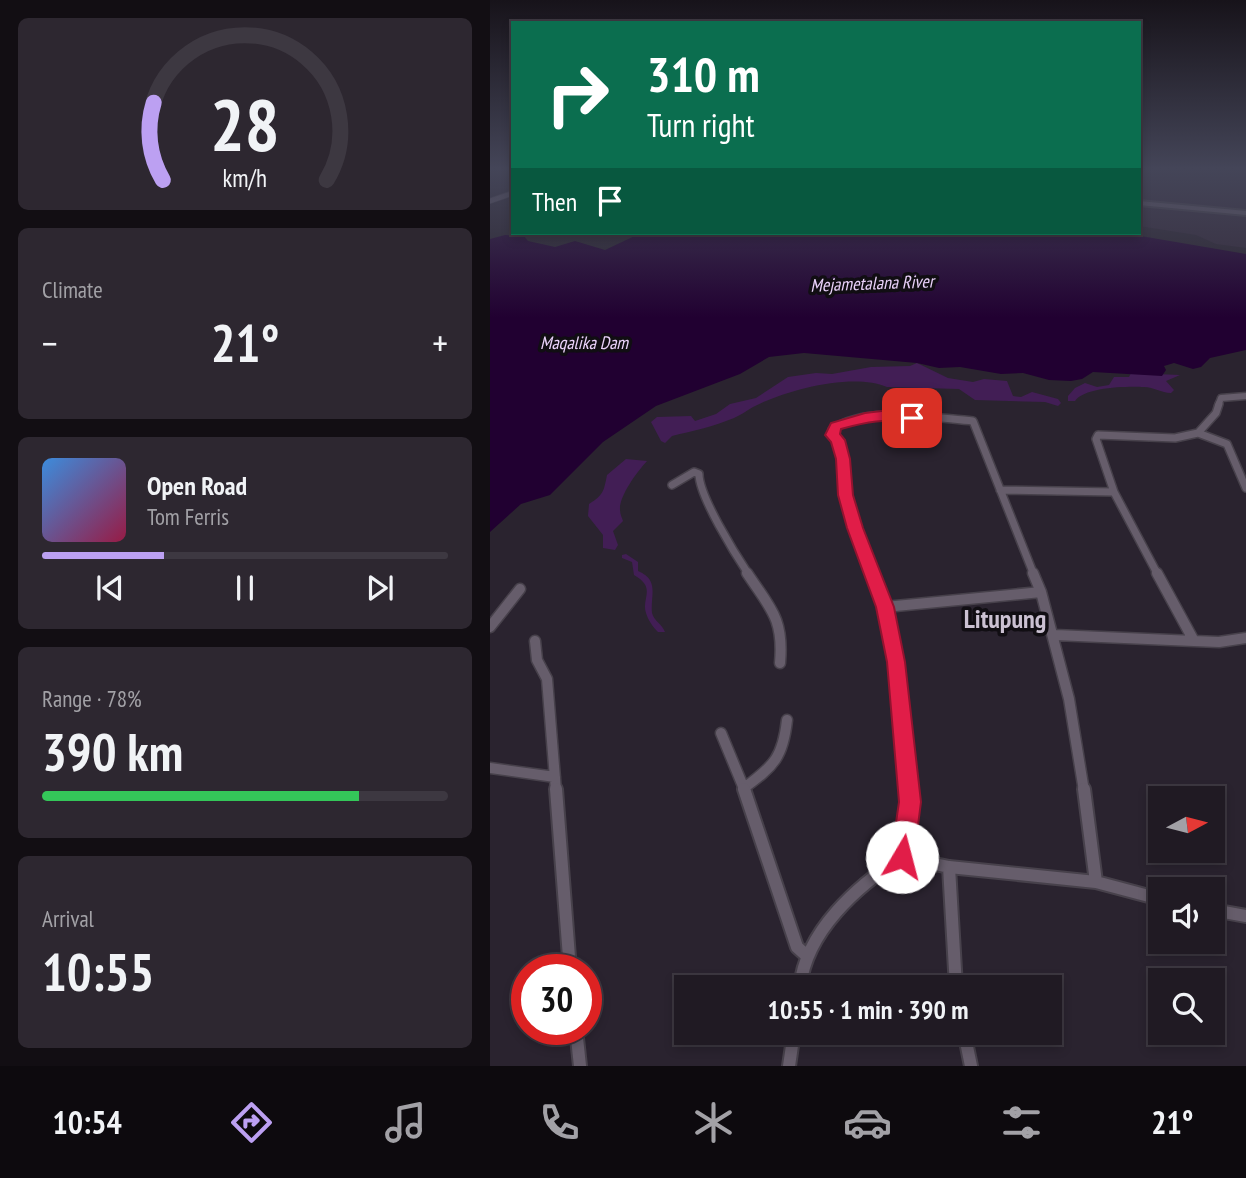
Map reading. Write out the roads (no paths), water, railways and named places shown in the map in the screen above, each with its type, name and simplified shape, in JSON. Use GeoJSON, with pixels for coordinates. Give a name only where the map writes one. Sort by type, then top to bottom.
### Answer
{"type":"FeatureCollection","features":[{"type":"Feature","properties":{"kind":"street"},"geometry":{"type":"LineString","coordinates":[[1198,433],[1216,413],[1222,398],[1231,395],[1246,397]]}},
{"type":"Feature","properties":{"kind":"street"},"geometry":{"type":"LineString","coordinates":[[902,857],[910,802],[896,662],[885,607],[860,544],[846,495],[843,459],[838,440],[832,435],[836,426],[865,417],[890,415],[973,421],[1041,592],[1055,635],[1076,731],[1096,882]]}},
{"type":"Feature","properties":{"kind":"street"},"geometry":{"type":"LineString","coordinates":[[1194,641],[1114,492],[1098,447],[1098,435],[1175,438],[1198,433],[1227,444],[1246,485]]}},
{"type":"Feature","properties":{"kind":"street"},"geometry":{"type":"LineString","coordinates":[[672,485],[694,472],[699,474],[699,481],[714,517],[779,622],[782,643],[780,663]]}},
{"type":"Feature","properties":{"kind":"street"},"geometry":{"type":"LineString","coordinates":[[1000,490],[1114,492]]}},
{"type":"Feature","properties":{"kind":"street"},"geometry":{"type":"LineString","coordinates":[[490,627],[520,589]]}},
{"type":"Feature","properties":{"kind":"street"},"geometry":{"type":"LineString","coordinates":[[885,607],[1041,592]]}},
{"type":"Feature","properties":{"kind":"street"},"geometry":{"type":"LineString","coordinates":[[1055,635],[1219,642],[1246,638]]}},
{"type":"Feature","properties":{"kind":"street"},"geometry":{"type":"LineString","coordinates":[[536,641],[537,660],[547,679],[569,954]]}},
{"type":"Feature","properties":{"kind":"street"},"geometry":{"type":"LineString","coordinates":[[744,788],[776,764],[786,739],[788,720]]}},
{"type":"Feature","properties":{"kind":"street"},"geometry":{"type":"LineString","coordinates":[[721,733],[730,760],[744,788],[797,947],[807,956]]}},
{"type":"Feature","properties":{"kind":"street"},"geometry":{"type":"LineString","coordinates":[[490,768],[555,777]]}},
{"type":"Feature","properties":{"kind":"street"},"geometry":{"type":"LineString","coordinates":[[803,975],[807,956],[848,901],[876,872],[902,857],[949,866],[1096,882],[1148,896]]}},
{"type":"Feature","properties":{"kind":"street"},"geometry":{"type":"LineString","coordinates":[[949,866],[955,975]]}},
{"type":"Feature","properties":{"kind":"street"},"geometry":{"type":"LineString","coordinates":[[1225,912],[1246,916]]}},
{"type":"Feature","properties":{"kind":"street"},"geometry":{"type":"LineString","coordinates":[[578,1045],[580,1066]]}},
{"type":"Feature","properties":{"kind":"street"},"geometry":{"type":"LineString","coordinates":[[789,1066],[792,1045]]}},
{"type":"Feature","properties":{"kind":"street"},"geometry":{"type":"LineString","coordinates":[[967,1045],[971,1066]]}},
{"type":"Feature","properties":{"kind":"water","name":"Maqalika Dam"},"geometry":{"type":"Polygon","coordinates":[[[505,235],[524,236],[528,241],[555,247],[575,241],[605,250],[637,235],[1135,235],[1246,254],[1246,350],[1210,358],[1201,367],[1193,369],[1174,363],[1164,366],[1166,370],[1162,376],[1093,372],[1082,379],[1071,381],[1049,380],[1023,373],[1001,374],[960,367],[939,368],[917,363],[804,353],[769,357],[740,374],[656,406],[603,442],[550,495],[521,504],[490,532],[490,239],[505,235]]]}},
{"type":"Feature","properties":{"kind":"district","name":"Litupung"},"geometry":{"type":"Point","coordinates":[1005,618]}},
{"type":"Feature","properties":{"kind":"water label","name":"Mejametalana River"},"geometry":{"type":"Point","coordinates":[872,283]}}]}
